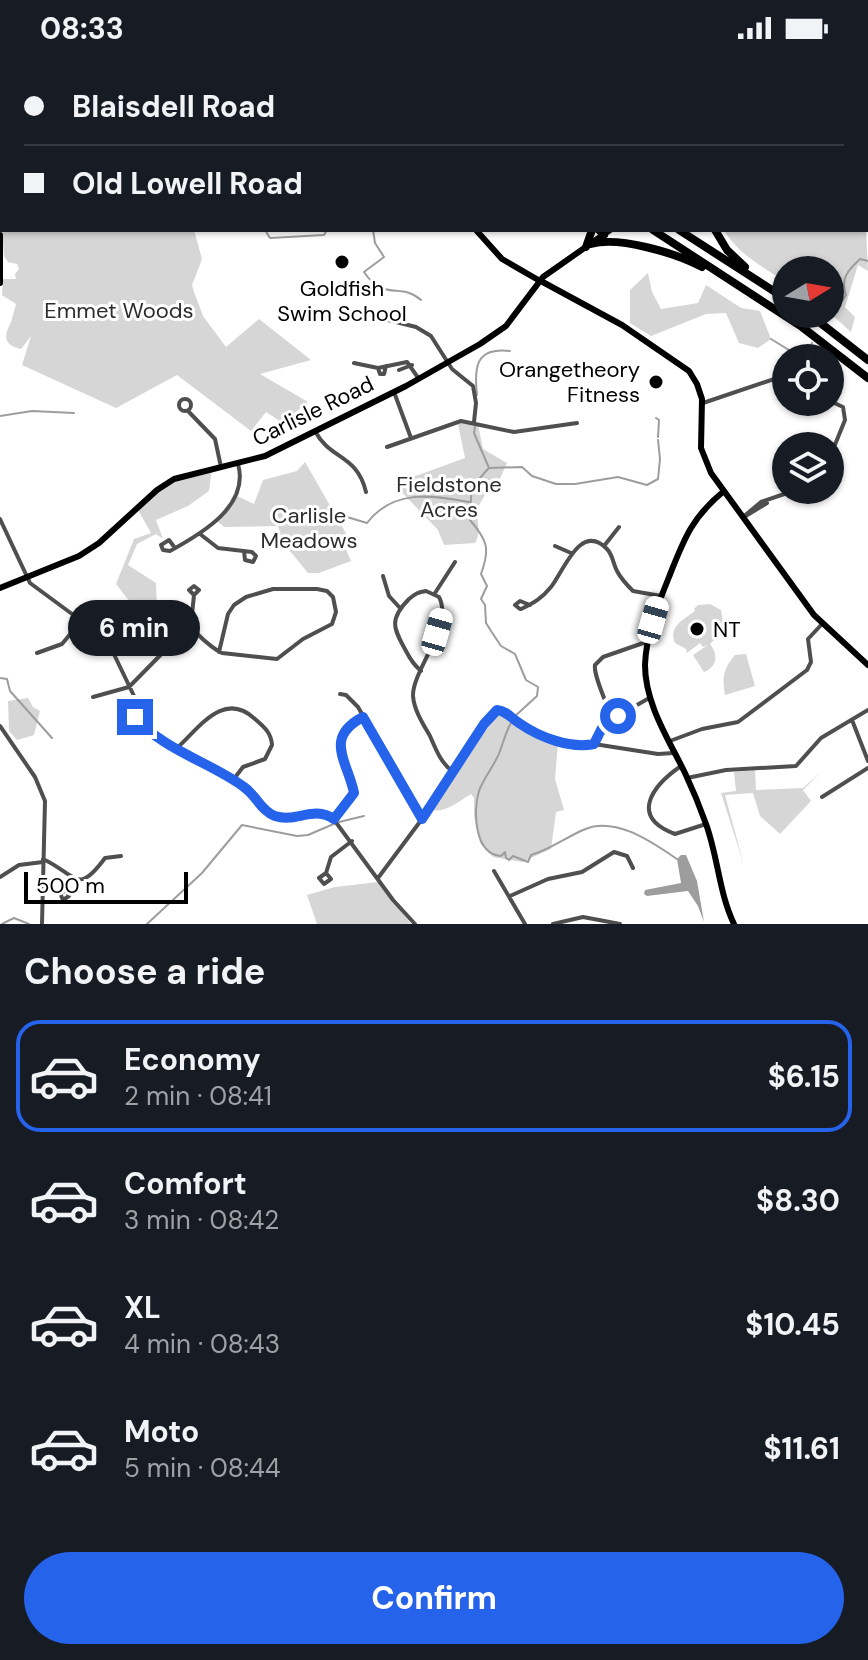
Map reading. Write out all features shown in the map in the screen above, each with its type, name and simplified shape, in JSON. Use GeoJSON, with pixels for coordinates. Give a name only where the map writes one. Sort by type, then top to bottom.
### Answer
{"type":"FeatureCollection","features":[{"type":"Feature","properties":{"kind":"highway"},"geometry":{"type":"LineString","coordinates":[[588,245],[591,232]]}},
{"type":"Feature","properties":{"kind":"highway"},"geometry":{"type":"LineString","coordinates":[[607,232],[621,243]]}},
{"type":"Feature","properties":{"kind":"highway"},"geometry":{"type":"LineString","coordinates":[[656,232],[802,327],[868,378]]}},
{"type":"Feature","properties":{"kind":"highway"},"geometry":{"type":"LineString","coordinates":[[682,232],[772,290]]}},
{"type":"Feature","properties":{"kind":"highway"},"geometry":{"type":"LineString","coordinates":[[716,232],[731,255],[772,288]]}},
{"type":"Feature","properties":{"kind":"highway"},"geometry":{"type":"LineString","coordinates":[[588,245],[604,240],[685,259],[737,284]]}},
{"type":"Feature","properties":{"kind":"highway"},"geometry":{"type":"LineString","coordinates":[[827,328],[868,360]]}},
{"type":"Feature","properties":{"kind":"main road"},"geometry":{"type":"LineString","coordinates":[[478,232],[502,259],[588,307]]}},
{"type":"Feature","properties":{"kind":"main road","name":"Carlisle Road"},"geometry":{"type":"LineString","coordinates":[[0,588],[68,562],[92,548],[166,483],[190,473],[265,456],[419,379],[500,331],[539,280],[605,232]]}},
{"type":"Feature","properties":{"kind":"main road"},"geometry":{"type":"LineString","coordinates":[[0,235],[0,283]]}},
{"type":"Feature","properties":{"kind":"main road"},"geometry":{"type":"LineString","coordinates":[[555,287],[554,275],[560,266]]}},
{"type":"Feature","properties":{"kind":"main road"},"geometry":{"type":"LineString","coordinates":[[539,280],[683,365],[697,384],[703,403],[702,452],[708,469],[822,624],[868,665]]}},
{"type":"Feature","properties":{"kind":"main road"},"geometry":{"type":"LineString","coordinates":[[724,491],[705,506],[692,522],[661,596],[645,667],[651,697],[667,741],[706,824],[734,924]]}},
{"type":"Feature","properties":{"kind":"street"},"geometry":{"type":"LineString","coordinates":[[368,315],[427,332],[447,362],[473,386],[476,403],[474,422]]}},
{"type":"Feature","properties":{"kind":"street"},"geometry":{"type":"LineString","coordinates":[[354,363],[378,368],[406,362],[412,365],[419,379]]}},
{"type":"Feature","properties":{"kind":"street"},"geometry":{"type":"LineString","coordinates":[[399,370],[412,365]]}},
{"type":"Feature","properties":{"kind":"street"},"geometry":{"type":"LineString","coordinates":[[703,403],[772,380]]}},
{"type":"Feature","properties":{"kind":"street"},"geometry":{"type":"LineString","coordinates":[[394,392],[411,438]]}},
{"type":"Feature","properties":{"kind":"street"},"geometry":{"type":"LineString","coordinates":[[840,432],[846,417],[844,410]]}},
{"type":"Feature","properties":{"kind":"street"},"geometry":{"type":"LineString","coordinates":[[188,411],[215,439],[221,467]]}},
{"type":"Feature","properties":{"kind":"street"},"geometry":{"type":"LineString","coordinates":[[387,447],[452,423],[474,422],[514,432],[577,423]]}},
{"type":"Feature","properties":{"kind":"street"},"geometry":{"type":"LineString","coordinates":[[315,431],[325,447],[351,463],[366,492]]}},
{"type":"Feature","properties":{"kind":"street"},"geometry":{"type":"LineString","coordinates":[[175,548],[200,534],[220,517],[237,493],[241,480],[238,464]]}},
{"type":"Feature","properties":{"kind":"street"},"geometry":{"type":"LineString","coordinates":[[743,517],[758,504],[772,499]]}},
{"type":"Feature","properties":{"kind":"street"},"geometry":{"type":"LineString","coordinates":[[0,519],[26,577],[110,646],[135,698],[136,719],[177,748],[248,789],[264,810],[273,815],[287,818],[313,812],[327,814],[334,819],[398,906],[415,924]]}},
{"type":"Feature","properties":{"kind":"street"},"geometry":{"type":"LineString","coordinates":[[604,546],[619,527]]}},
{"type":"Feature","properties":{"kind":"street"},"geometry":{"type":"LineString","coordinates":[[200,534],[215,547],[244,551]]}},
{"type":"Feature","properties":{"kind":"street"},"geometry":{"type":"LineString","coordinates":[[530,605],[553,586],[571,553],[585,543],[598,542],[612,555],[617,572],[633,591],[661,596]]}},
{"type":"Feature","properties":{"kind":"street"},"geometry":{"type":"LineString","coordinates":[[555,546],[571,553]]}},
{"type":"Feature","properties":{"kind":"street"},"geometry":{"type":"LineString","coordinates":[[435,593],[455,562]]}},
{"type":"Feature","properties":{"kind":"street"},"geometry":{"type":"LineString","coordinates":[[383,576],[389,596],[400,608]]}},
{"type":"Feature","properties":{"kind":"street"},"geometry":{"type":"LineString","coordinates":[[189,626],[219,652],[277,659],[302,640],[332,624],[336,612],[333,597],[327,591],[317,589],[273,589],[246,597],[229,611],[219,652]]}},
{"type":"Feature","properties":{"kind":"street"},"geometry":{"type":"LineString","coordinates":[[421,671],[412,662],[396,631],[395,621],[400,608],[418,592],[426,591],[435,593],[442,602],[443,611],[430,655],[414,687],[415,707],[441,759],[453,772]]}},
{"type":"Feature","properties":{"kind":"street"},"geometry":{"type":"LineString","coordinates":[[93,697],[129,687],[189,626],[194,595]]}},
{"type":"Feature","properties":{"kind":"street"},"geometry":{"type":"LineString","coordinates":[[37,653],[62,644],[81,621]]}},
{"type":"Feature","properties":{"kind":"street"},"geometry":{"type":"LineString","coordinates":[[667,741],[702,729],[738,722],[802,674],[811,662],[808,639],[822,624]]}},
{"type":"Feature","properties":{"kind":"street"},"geometry":{"type":"LineString","coordinates":[[612,719],[595,676],[595,665],[603,657],[649,641]]}},
{"type":"Feature","properties":{"kind":"street"},"geometry":{"type":"LineString","coordinates":[[340,694],[349,697],[363,717],[422,819]]}},
{"type":"Feature","properties":{"kind":"street"},"geometry":{"type":"LineString","coordinates":[[594,744],[602,728],[612,719],[651,697]]}},
{"type":"Feature","properties":{"kind":"street"},"geometry":{"type":"LineString","coordinates":[[177,748],[222,709],[235,707],[244,710],[267,730],[272,745],[265,759],[243,767],[233,780]]}},
{"type":"Feature","properties":{"kind":"street"},"geometry":{"type":"LineString","coordinates":[[378,878],[422,819],[487,721],[500,710],[524,726],[557,741],[580,746],[594,744],[658,754],[674,753]]}},
{"type":"Feature","properties":{"kind":"street"},"geometry":{"type":"LineString","coordinates":[[687,778],[726,770],[796,766],[821,738],[868,710]]}},
{"type":"Feature","properties":{"kind":"street"},"geometry":{"type":"LineString","coordinates":[[334,819],[354,793],[343,764],[342,736],[350,724],[363,717]]}},
{"type":"Feature","properties":{"kind":"street"},"geometry":{"type":"LineString","coordinates":[[852,720],[868,761]]}},
{"type":"Feature","properties":{"kind":"street"},"geometry":{"type":"LineString","coordinates":[[0,726],[15,745],[44,796],[42,924]]}},
{"type":"Feature","properties":{"kind":"street"},"geometry":{"type":"LineString","coordinates":[[681,766],[654,795],[648,806],[648,814],[655,823],[675,834],[706,824]]}},
{"type":"Feature","properties":{"kind":"street"},"geometry":{"type":"LineString","coordinates":[[822,797],[868,768]]}},
{"type":"Feature","properties":{"kind":"street"},"geometry":{"type":"LineString","coordinates":[[326,873],[331,857],[352,841]]}},
{"type":"Feature","properties":{"kind":"street"},"geometry":{"type":"LineString","coordinates":[[510,896],[543,880],[582,872],[614,852],[627,856],[633,868]]}},
{"type":"Feature","properties":{"kind":"street"},"geometry":{"type":"LineString","coordinates":[[0,877],[19,865],[43,861],[74,878],[83,879],[95,874],[105,858],[121,856]]}},
{"type":"Feature","properties":{"kind":"street"},"geometry":{"type":"LineString","coordinates":[[494,871],[525,924]]}},
{"type":"Feature","properties":{"kind":"street"},"geometry":{"type":"LineString","coordinates":[[42,885],[60,893]]}},
{"type":"Feature","properties":{"kind":"street"},"geometry":{"type":"LineString","coordinates":[[725,924],[730,914]]}},
{"type":"Feature","properties":{"kind":"street"},"geometry":{"type":"LineString","coordinates":[[553,924],[583,917],[620,924]]}},
{"type":"Feature","properties":{"kind":"green space","name":"Emmet Woods"},"geometry":{"type":"Polygon","coordinates":[[[2,232],[195,232],[202,259],[192,285],[203,316],[226,347],[259,319],[311,360],[260,374],[308,402],[283,423],[266,412],[251,431],[177,375],[116,408],[22,365],[31,336],[21,349],[7,340],[16,304],[2,295],[3,279],[16,279],[19,269],[17,264],[8,262],[4,256],[2,232]]]}},
{"type":"Feature","properties":{"kind":"green space"},"geometry":{"type":"Polygon","coordinates":[[[725,232],[866,232],[868,271],[858,265],[845,307],[855,317],[851,332],[844,326],[844,256],[772,256],[772,273],[744,253],[725,232]]]}},
{"type":"Feature","properties":{"kind":"green space"},"geometry":{"type":"Polygon","coordinates":[[[648,273],[652,292],[661,309],[698,303],[706,285],[741,308],[760,311],[771,339],[758,348],[739,343],[726,313],[706,314],[651,336],[630,323],[630,290],[648,273]]]}},
{"type":"Feature","properties":{"kind":"green space","name":"Fieldstone Acres"},"geometry":{"type":"Polygon","coordinates":[[[458,424],[478,425],[483,449],[507,463],[499,481],[491,484],[477,509],[475,543],[444,545],[438,530],[394,484],[465,458],[458,424]]]}},
{"type":"Feature","properties":{"kind":"green space","name":"Carlisle Meadows"},"geometry":{"type":"Polygon","coordinates":[[[305,462],[351,542],[345,547],[351,561],[319,573],[308,573],[281,540],[278,526],[224,527],[217,521],[237,496],[254,504],[263,480],[297,471],[305,462]]]}},
{"type":"Feature","properties":{"kind":"green space","name":"Carlisle Meadows"},"geometry":{"type":"Polygon","coordinates":[[[212,468],[209,491],[188,506],[156,520],[163,539],[156,534],[137,544],[128,565],[156,583],[157,609],[140,615],[116,584],[134,539],[151,533],[138,510],[170,481],[212,468]]]}},
{"type":"Feature","properties":{"kind":"green space","name":"NT"},"geometry":{"type":"Polygon","coordinates":[[[710,604],[721,610],[726,625],[714,634],[710,644],[715,660],[704,672],[693,655],[708,645],[703,647],[700,643],[687,653],[686,649],[675,643],[673,633],[698,605],[710,604]]]}},
{"type":"Feature","properties":{"kind":"green space"},"geometry":{"type":"Polygon","coordinates":[[[746,654],[755,686],[725,695],[724,679],[728,665],[735,655],[746,654]]]}},
{"type":"Feature","properties":{"kind":"green space"},"geometry":{"type":"Polygon","coordinates":[[[28,698],[33,707],[40,711],[34,735],[17,740],[9,731],[8,701],[28,698]]]}},
{"type":"Feature","properties":{"kind":"green space"},"geometry":{"type":"Polygon","coordinates":[[[498,713],[519,727],[558,744],[555,779],[564,810],[556,812],[551,849],[522,862],[493,857],[480,843],[471,794],[447,808],[432,810],[498,713]]]}},
{"type":"Feature","properties":{"kind":"green space"},"geometry":{"type":"Polygon","coordinates":[[[755,770],[756,790],[803,788],[822,771],[803,790],[811,801],[780,834],[760,816],[753,793],[725,795],[744,865],[721,793],[736,791],[734,772],[755,770]]]}},
{"type":"Feature","properties":{"kind":"green space"},"geometry":{"type":"Polygon","coordinates":[[[378,882],[411,924],[317,924],[307,895],[335,887],[378,882]]]}},
{"type":"Feature","properties":{"kind":"shaded area"},"geometry":{"type":"Polygon","coordinates":[[[686,855],[697,881],[704,922],[688,891],[644,894],[645,890],[681,883],[677,859],[686,855]]]}},
{"type":"Feature","properties":{"kind":"waterway"},"geometry":{"type":"LineString","coordinates":[[266,232],[270,238],[324,235],[326,232]]}},
{"type":"Feature","properties":{"kind":"waterway"},"geometry":{"type":"LineString","coordinates":[[373,232],[375,243],[384,257],[364,272],[379,286],[406,292],[421,300]]}},
{"type":"Feature","properties":{"kind":"waterway"},"geometry":{"type":"LineString","coordinates":[[844,284],[849,271],[860,259],[868,261]]}},
{"type":"Feature","properties":{"kind":"waterway"},"geometry":{"type":"LineString","coordinates":[[844,284],[844,298]]}},
{"type":"Feature","properties":{"kind":"waterway"},"geometry":{"type":"LineString","coordinates":[[771,339],[779,344]]}},
{"type":"Feature","properties":{"kind":"waterway"},"geometry":{"type":"LineString","coordinates":[[477,395],[479,361],[490,352],[510,351]]}},
{"type":"Feature","properties":{"kind":"waterway"},"geometry":{"type":"LineString","coordinates":[[0,416],[32,411],[74,413]]}},
{"type":"Feature","properties":{"kind":"waterway"},"geometry":{"type":"LineString","coordinates":[[656,418],[659,420],[658,437]]}},
{"type":"Feature","properties":{"kind":"waterway"},"geometry":{"type":"LineString","coordinates":[[475,426],[474,433],[489,468]]}},
{"type":"Feature","properties":{"kind":"waterway"},"geometry":{"type":"LineString","coordinates":[[514,717],[537,696],[538,687],[526,680],[515,654],[501,646],[486,623],[485,605],[481,599],[487,586],[481,574],[486,546],[470,520],[471,495],[475,486],[489,468],[522,467],[532,476],[556,484],[618,477],[647,485],[658,479],[658,440]]}},
{"type":"Feature","properties":{"kind":"waterway"},"geometry":{"type":"LineString","coordinates":[[337,514],[367,523],[389,504],[414,497],[469,502]]}},
{"type":"Feature","properties":{"kind":"waterway"},"geometry":{"type":"LineString","coordinates":[[0,678],[7,679],[10,691],[52,738]]}},
{"type":"Feature","properties":{"kind":"waterway"},"geometry":{"type":"LineString","coordinates":[[512,721],[477,799],[476,820],[485,848],[501,856],[505,852],[509,860],[513,856],[528,862],[531,855],[583,830],[607,826],[632,832],[677,859]]}},
{"type":"Feature","properties":{"kind":"waterway"},"geometry":{"type":"LineString","coordinates":[[339,822],[364,816]]}},
{"type":"Feature","properties":{"kind":"waterway"},"geometry":{"type":"LineString","coordinates":[[147,924],[202,873],[242,825],[297,836],[308,835],[336,823]]}},
{"type":"Feature","properties":{"kind":"waterway"},"geometry":{"type":"LineString","coordinates":[[2,924],[14,918],[29,924]]}},
{"type":"Feature","properties":{"kind":"place","name":"Goldfish Swim School"},"geometry":{"type":"Point","coordinates":[342,262]}},
{"type":"Feature","properties":{"kind":"place","name":"Orangetheory Fitness"},"geometry":{"type":"Point","coordinates":[656,382]}},
{"type":"Feature","properties":{"kind":"place","name":"NT"},"geometry":{"type":"Point","coordinates":[697,629]}},
{"type":"Feature","properties":{"kind":"route"},"geometry":{"type":"LineString","coordinates":[[135,717],[177,748],[248,789],[269,813],[287,818],[320,812],[334,819],[354,793],[343,764],[342,736],[350,724],[363,717],[422,819],[484,724],[497,710],[503,710],[539,734],[580,746],[594,744],[602,728],[618,716]]}}]}
